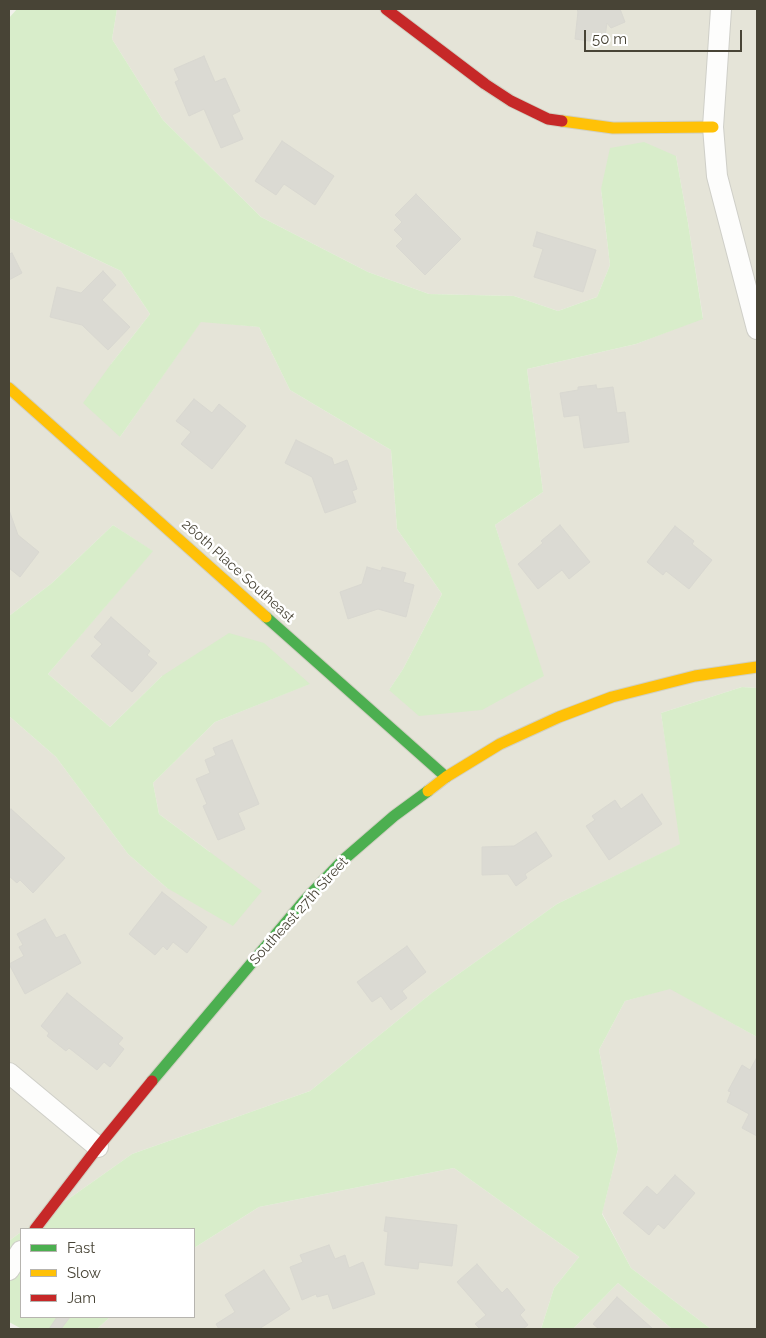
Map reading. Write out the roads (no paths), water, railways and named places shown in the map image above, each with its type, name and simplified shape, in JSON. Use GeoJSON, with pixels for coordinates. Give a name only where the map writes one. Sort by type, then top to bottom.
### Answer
{"type":"FeatureCollection","features":[{"type":"Feature","properties":{"kind":"street"},"geometry":{"type":"LineString","coordinates":[[386,9],[510,101],[548,118],[613,128],[713,127]]}},
{"type":"Feature","properties":{"kind":"street"},"geometry":{"type":"LineString","coordinates":[[721,9],[713,127],[717,176],[757,329]]}},
{"type":"Feature","properties":{"kind":"street","name":"260th Place Southeast"},"geometry":{"type":"LineString","coordinates":[[9,388],[446,777]]}},
{"type":"Feature","properties":{"kind":"street","name":"Southeast 27th Street"},"geometry":{"type":"LineString","coordinates":[[36,1228],[98,1147],[304,901],[342,860],[394,816],[446,777],[509,740],[558,716],[612,697],[695,676],[757,667]]}},
{"type":"Feature","properties":{"kind":"street"},"geometry":{"type":"LineString","coordinates":[[9,1073],[98,1147]]}},
{"type":"Feature","properties":{"kind":"street"},"geometry":{"type":"LineString","coordinates":[[9,1270],[20,1252]]}}]}
